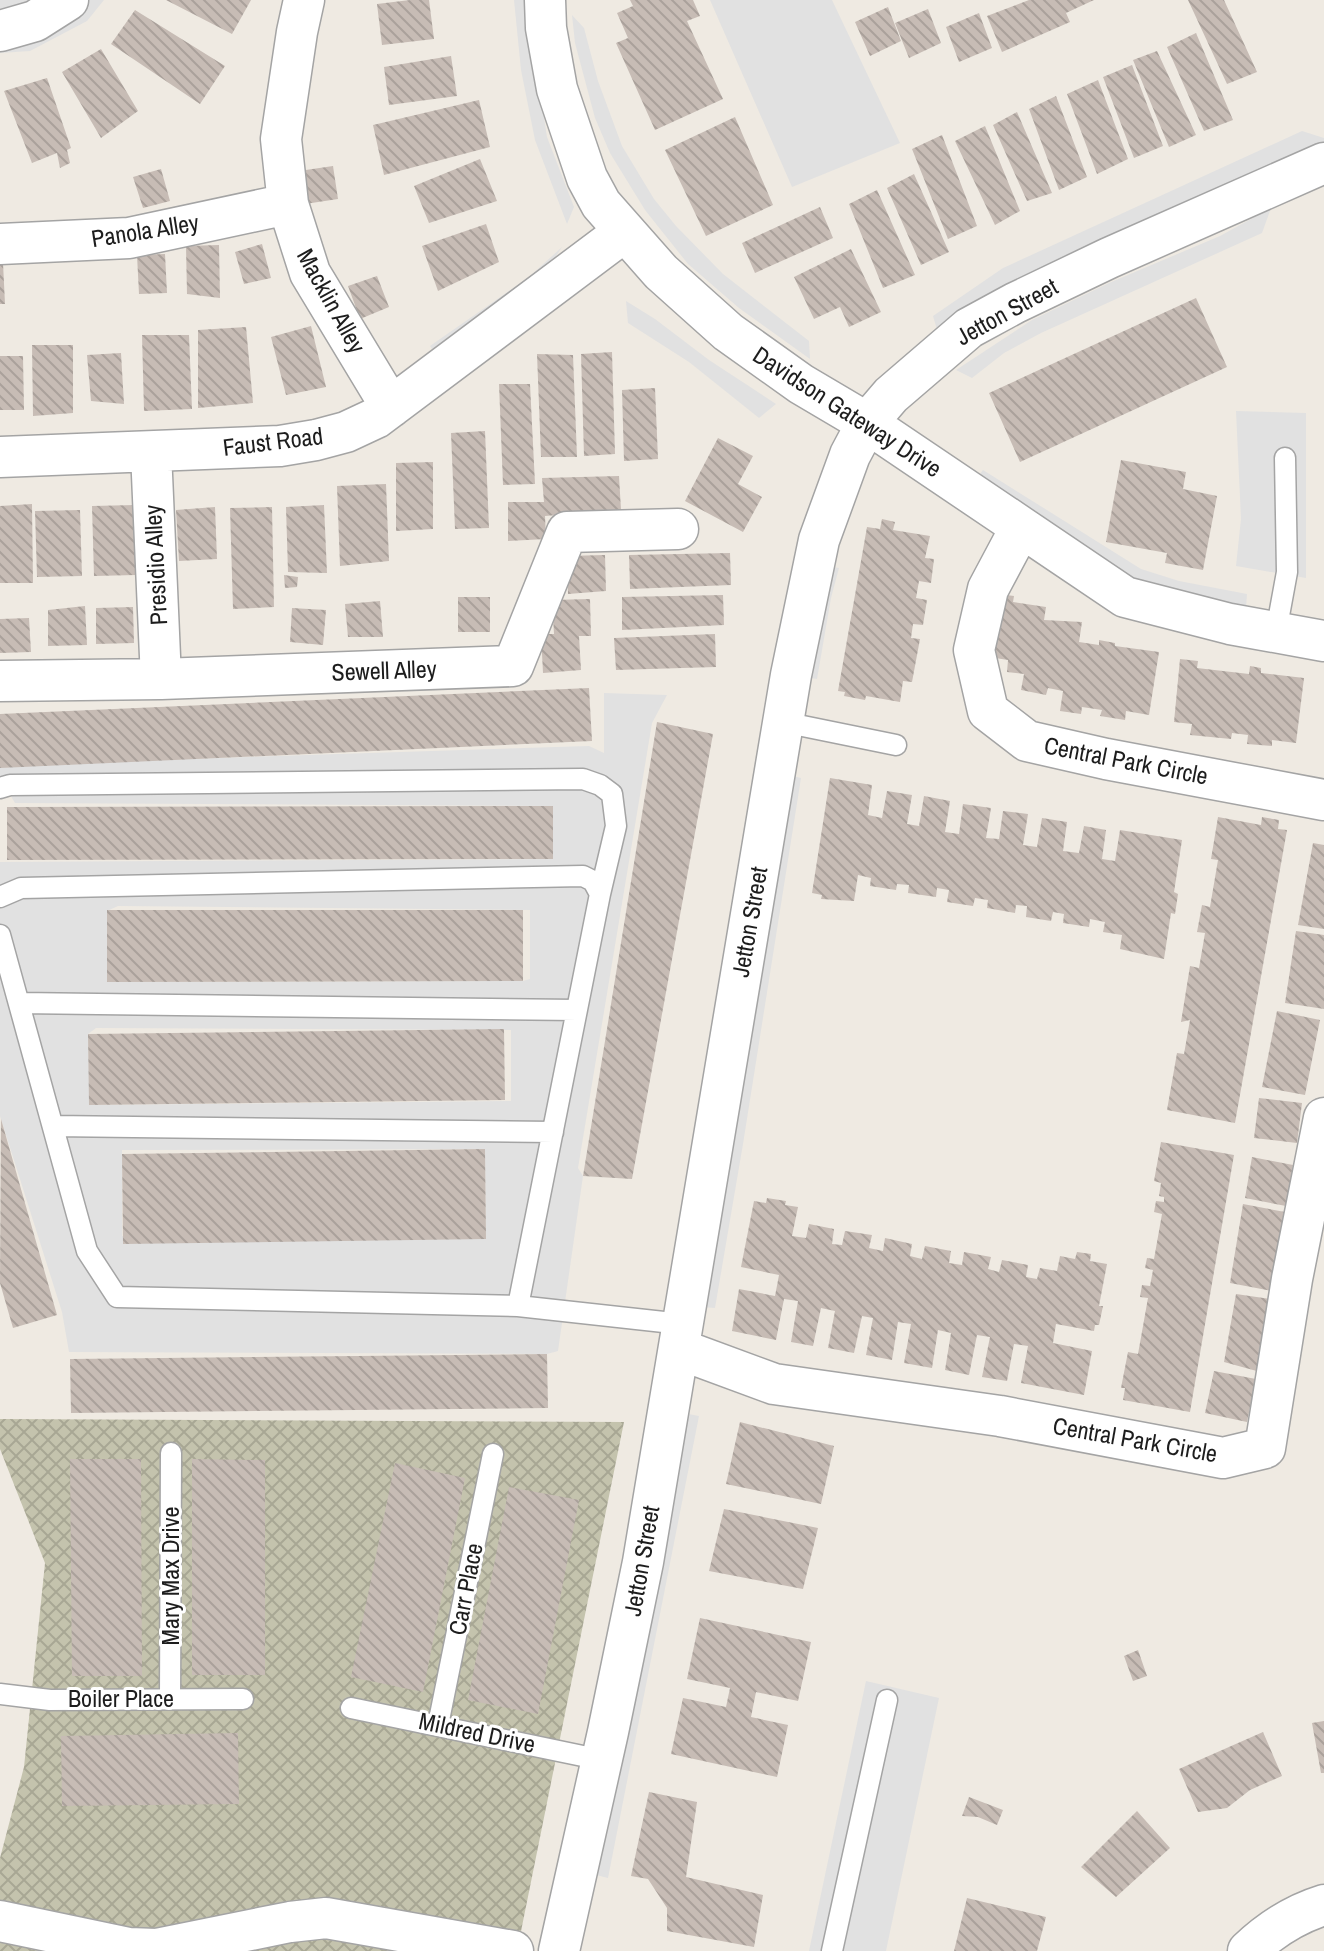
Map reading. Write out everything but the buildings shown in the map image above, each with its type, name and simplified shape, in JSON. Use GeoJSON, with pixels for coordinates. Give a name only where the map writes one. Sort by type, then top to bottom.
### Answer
{"type":"FeatureCollection","features":[{"type":"Feature","properties":{"kind":"street"},"geometry":{"type":"LineString","coordinates":[[0,31],[35,21],[68,0]]}},
{"type":"Feature","properties":{"kind":"street","name":"Macklin Alley"},"geometry":{"type":"LineString","coordinates":[[304,0],[281,139],[288,204],[310,273],[391,407]]}},
{"type":"Feature","properties":{"kind":"street","name":"Davidson Gateway Drive"},"geometry":{"type":"LineString","coordinates":[[545,0],[546,28],[557,89],[570,133],[594,191],[624,232],[661,272],[728,332],[801,384],[867,423],[1125,597],[1230,624],[1324,641]]}},
{"type":"Feature","properties":{"kind":"street","name":"Jetton Street"},"geometry":{"type":"LineString","coordinates":[[559,1951],[643,1562],[809,583],[819,540],[850,455],[867,423],[891,395],[969,328],[1109,258],[1324,163]]}},
{"type":"Feature","properties":{"kind":"street","name":"Panola Alley"},"geometry":{"type":"LineString","coordinates":[[0,244],[129,238],[288,204]]}},
{"type":"Feature","properties":{"kind":"street","name":"Faust Road"},"geometry":{"type":"LineString","coordinates":[[0,457],[280,446],[316,440],[356,427],[391,407],[624,232]]}},
{"type":"Feature","properties":{"kind":"street","name":"Presidio Alley"},"geometry":{"type":"LineString","coordinates":[[151,452],[161,679]]}},
{"type":"Feature","properties":{"kind":"street","name":"Central Park Circle"},"geometry":{"type":"LineString","coordinates":[[1021,527],[988,589],[974,650],[988,711],[1027,741],[1324,800]]}},
{"type":"Feature","properties":{"kind":"street","name":"Sewell Alley"},"geometry":{"type":"LineString","coordinates":[[0,681],[161,679],[513,666],[567,532],[678,529]]}},
{"type":"Feature","properties":{"kind":"street","name":"Central Park Circle"},"geometry":{"type":"LineString","coordinates":[[680,1336],[774,1384],[1000,1416],[1223,1458],[1265,1448],[1292,1279],[1324,1118]]}},
{"type":"Feature","properties":{"kind":"street"},"geometry":{"type":"LineString","coordinates":[[1248,1951],[1291,1918],[1324,1905]]}},
{"type":"Feature","properties":{"kind":"street"},"geometry":{"type":"LineString","coordinates":[[0,1921],[129,1948],[156,1949],[290,1922],[326,1918],[513,1951]]}},
{"type":"Feature","properties":{"kind":"lane"},"geometry":{"type":"LineString","coordinates":[[1276,632],[1287,572],[1285,458]]}},
{"type":"Feature","properties":{"kind":"lane"},"geometry":{"type":"LineString","coordinates":[[783,722],[896,745]]}},
{"type":"Feature","properties":{"kind":"lane"},"geometry":{"type":"LineString","coordinates":[[0,788],[10,785],[583,779],[600,785],[612,794],[616,826],[518,1306]]}},
{"type":"Feature","properties":{"kind":"lane"},"geometry":{"type":"LineString","coordinates":[[0,897],[21,888],[583,876],[593,881],[600,894]]}},
{"type":"Feature","properties":{"kind":"lane"},"geometry":{"type":"LineString","coordinates":[[0,935],[87,1251],[117,1297],[518,1306],[680,1336]]}},
{"type":"Feature","properties":{"kind":"lane"},"geometry":{"type":"LineString","coordinates":[[19,1003],[577,1010]]}},
{"type":"Feature","properties":{"kind":"lane"},"geometry":{"type":"LineString","coordinates":[[53,1126],[553,1132]]}},
{"type":"Feature","properties":{"kind":"lane","name":"Mary Max Drive"},"geometry":{"type":"LineString","coordinates":[[170,1699],[171,1453]]}},
{"type":"Feature","properties":{"kind":"lane","name":"Carr Place"},"geometry":{"type":"LineString","coordinates":[[438,1725],[493,1454]]}},
{"type":"Feature","properties":{"kind":"lane","name":"Boiler Place"},"geometry":{"type":"LineString","coordinates":[[0,1694],[50,1700],[243,1699]]}},
{"type":"Feature","properties":{"kind":"lane"},"geometry":{"type":"LineString","coordinates":[[832,1951],[887,1700]]}},
{"type":"Feature","properties":{"kind":"lane","name":"Mildred Drive"},"geometry":{"type":"LineString","coordinates":[[351,1708],[602,1760]]}},
{"type":"Feature","properties":{"kind":"shaded area"},"geometry":{"type":"Polygon","coordinates":[[[0,0],[104,0],[87,21],[30,51],[0,53],[0,0]]]}},
{"type":"Feature","properties":{"kind":"shaded area"},"geometry":{"type":"Polygon","coordinates":[[[514,0],[526,0],[547,137],[574,207],[567,224],[535,140],[521,70],[514,0]]]}},
{"type":"Feature","properties":{"kind":"shaded area"},"geometry":{"type":"Polygon","coordinates":[[[710,0],[832,0],[900,143],[792,187],[710,0]]]}},
{"type":"Feature","properties":{"kind":"shaded area"},"geometry":{"type":"Polygon","coordinates":[[[572,15],[584,28],[598,81],[622,146],[654,199],[723,274],[809,341],[810,359],[739,308],[688,264],[645,210],[610,153],[595,118],[575,43],[572,15]]]}},
{"type":"Feature","properties":{"kind":"shaded area"},"geometry":{"type":"Polygon","coordinates":[[[1302,131],[1324,138],[1324,146],[1144,220],[1008,283],[972,305],[938,333],[933,316],[1003,268],[1302,131]]]}},
{"type":"Feature","properties":{"kind":"shaded area"},"geometry":{"type":"Polygon","coordinates":[[[1271,208],[1262,233],[1041,333],[1004,353],[972,378],[956,370],[1032,320],[1220,236],[1271,208]]]}},
{"type":"Feature","properties":{"kind":"shaded area"},"geometry":{"type":"Polygon","coordinates":[[[562,247],[541,279],[442,364],[430,346],[529,277],[562,247]]]}},
{"type":"Feature","properties":{"kind":"shaded area"},"geometry":{"type":"Polygon","coordinates":[[[626,301],[776,404],[759,418],[689,362],[628,323],[626,301]]]}},
{"type":"Feature","properties":{"kind":"shaded area"},"geometry":{"type":"Polygon","coordinates":[[[1236,411],[1306,413],[1306,578],[1236,566],[1241,519],[1236,411]]]}},
{"type":"Feature","properties":{"kind":"shaded area"},"geometry":{"type":"Polygon","coordinates":[[[983,470],[1141,569],[1179,581],[1247,594],[1246,608],[1135,581],[976,479],[983,470]]]}},
{"type":"Feature","properties":{"kind":"shaded area"},"geometry":{"type":"Polygon","coordinates":[[[825,566],[839,568],[817,679],[804,677],[825,566]]]}},
{"type":"Feature","properties":{"kind":"shaded area"},"geometry":{"type":"Polygon","coordinates":[[[604,693],[667,695],[652,723],[578,1168],[583,1176],[558,1351],[547,1354],[69,1352],[62,1312],[0,1116],[0,862],[552,859],[553,806],[15,803],[0,778],[0,765],[589,746],[604,753],[604,693]],[[118,906],[107,911],[108,982],[530,979],[530,910],[118,906]],[[96,1028],[88,1034],[90,1105],[511,1101],[511,1030],[96,1028]],[[485,1149],[122,1150],[122,1236],[486,1238],[485,1149]]]}},
{"type":"Feature","properties":{"kind":"shaded area"},"geometry":{"type":"Polygon","coordinates":[[[788,775],[801,778],[743,1144],[715,1308],[702,1307],[788,775]]]}},
{"type":"Feature","properties":{"kind":"shaded area"},"geometry":{"type":"Polygon","coordinates":[[[683,1413],[699,1416],[608,1878],[592,1874],[683,1413]]]}},
{"type":"Feature","properties":{"kind":"shaded area"},"geometry":{"type":"Polygon","coordinates":[[[0,1419],[624,1422],[517,1951],[0,1951],[0,1858],[24,1767],[45,1563],[0,1449],[0,1419]]]}},
{"type":"Feature","properties":{"kind":"shaded area"},"geometry":{"type":"Polygon","coordinates":[[[866,1681],[939,1698],[886,1951],[809,1951],[866,1681]]]}}]}
